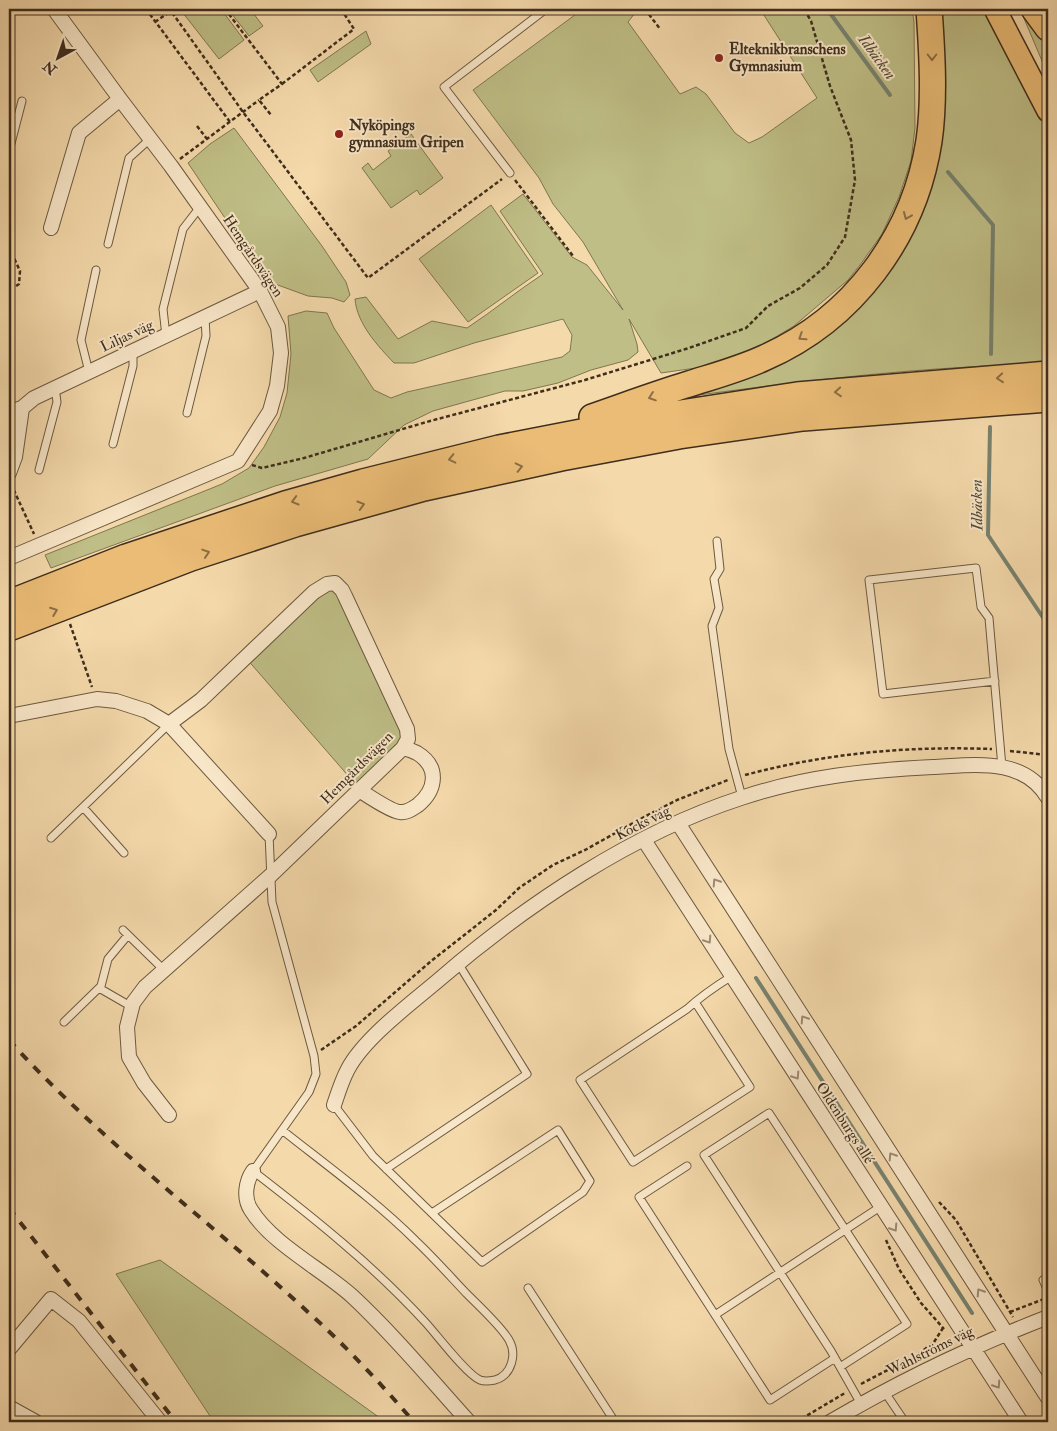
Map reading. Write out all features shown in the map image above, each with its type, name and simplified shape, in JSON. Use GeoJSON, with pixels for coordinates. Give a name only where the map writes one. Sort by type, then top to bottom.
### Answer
{"type":"FeatureCollection","features":[{"type":"Feature","properties":{"kind":"highway"},"geometry":{"type":"LineString","coordinates":[[499,448],[766,358],[832,317],[867,282],[906,221],[920,185],[929,141],[931,115],[932,51],[929,9]]}},
{"type":"Feature","properties":{"kind":"highway"},"geometry":{"type":"LineString","coordinates":[[1034,9],[1048,28]]}},
{"type":"Feature","properties":{"kind":"highway"},"geometry":{"type":"LineString","coordinates":[[9,603],[126,557],[285,504],[372,479],[499,448],[674,414],[797,396],[1048,374]]}},
{"type":"Feature","properties":{"kind":"highway"},"geometry":{"type":"LineString","coordinates":[[9,628],[191,558],[295,524],[424,488],[552,460],[679,436],[803,418],[1048,399]]}},
{"type":"Feature","properties":{"kind":"main road"},"geometry":{"type":"LineString","coordinates":[[994,9],[1048,111]]}},
{"type":"Feature","properties":{"kind":"main road"},"geometry":{"type":"LineString","coordinates":[[1008,9],[1048,100]]}},
{"type":"Feature","properties":{"kind":"street","name":"Hemgårdsvägen"},"geometry":{"type":"LineString","coordinates":[[54,9],[171,166],[260,291],[278,328],[281,353],[277,386],[270,411],[238,462]]}},
{"type":"Feature","properties":{"kind":"street"},"geometry":{"type":"LineString","coordinates":[[51,228],[79,133],[120,99]]}},
{"type":"Feature","properties":{"kind":"street","name":"Liljas väg"},"geometry":{"type":"LineString","coordinates":[[15,410],[34,398],[260,291]]}},
{"type":"Feature","properties":{"kind":"street"},"geometry":{"type":"LineString","coordinates":[[9,473],[15,457],[15,410]]}},
{"type":"Feature","properties":{"kind":"street"},"geometry":{"type":"LineString","coordinates":[[9,558],[238,462]]}},
{"type":"Feature","properties":{"kind":"street","name":"Hemgårdsvägen"},"geometry":{"type":"LineString","coordinates":[[169,724],[201,700],[314,592],[327,584],[335,584],[345,596],[407,729],[408,739],[403,748],[270,876],[145,987],[132,1007],[127,1027],[129,1057],[144,1083],[169,1114]]}},
{"type":"Feature","properties":{"kind":"street"},"geometry":{"type":"LineString","coordinates":[[9,716],[97,699],[116,700],[147,711],[169,724],[269,834]]}},
{"type":"Feature","properties":{"kind":"street"},"geometry":{"type":"LineString","coordinates":[[359,790],[393,811],[402,813],[428,796],[434,781],[429,765],[417,753],[403,748]]}},
{"type":"Feature","properties":{"kind":"street","name":"Kocks väg"},"geometry":{"type":"LineString","coordinates":[[334,1104],[348,1068],[371,1039],[458,963],[545,898],[590,870],[678,823],[742,797],[848,773],[892,769],[953,766],[1002,767],[1024,774],[1037,782],[1048,798]]}},
{"type":"Feature","properties":{"kind":"street","name":"Oldenburgs allé"},"geometry":{"type":"LineString","coordinates":[[678,823],[1048,1398]]}},
{"type":"Feature","properties":{"kind":"street","name":"Oldenburgs allé"},"geometry":{"type":"LineString","coordinates":[[644,840],[1021,1422]]}},
{"type":"Feature","properties":{"kind":"street"},"geometry":{"type":"LineString","coordinates":[[252,1173],[246,1193],[249,1208],[259,1221],[282,1242],[353,1297],[388,1332],[469,1422]]}},
{"type":"Feature","properties":{"kind":"street"},"geometry":{"type":"LineString","coordinates":[[9,1349],[51,1299],[79,1321],[160,1422]]}},
{"type":"Feature","properties":{"kind":"street","name":"Wahlströms väg"},"geometry":{"type":"LineString","coordinates":[[830,1422],[884,1391],[973,1348],[1048,1317]]}},
{"type":"Feature","properties":{"kind":"street"},"geometry":{"type":"LineString","coordinates":[[9,1407],[36,1422]]}},
{"type":"Feature","properties":{"kind":"lane"},"geometry":{"type":"LineString","coordinates":[[510,173],[444,87],[546,9]]}},
{"type":"Feature","properties":{"kind":"lane"},"geometry":{"type":"LineString","coordinates":[[9,151],[22,101]]}},
{"type":"Feature","properties":{"kind":"lane"},"geometry":{"type":"LineString","coordinates":[[108,244],[129,158],[150,139]]}},
{"type":"Feature","properties":{"kind":"lane"},"geometry":{"type":"LineString","coordinates":[[166,336],[163,309],[183,229],[200,207]]}},
{"type":"Feature","properties":{"kind":"lane"},"geometry":{"type":"LineString","coordinates":[[90,372],[82,340],[96,270]]}},
{"type":"Feature","properties":{"kind":"lane"},"geometry":{"type":"LineString","coordinates":[[187,412],[206,336],[205,317]]}},
{"type":"Feature","properties":{"kind":"lane"},"geometry":{"type":"LineString","coordinates":[[113,444],[133,366],[133,351]]}},
{"type":"Feature","properties":{"kind":"lane"},"geometry":{"type":"LineString","coordinates":[[39,470],[57,402],[55,388]]}},
{"type":"Feature","properties":{"kind":"lane"},"geometry":{"type":"LineString","coordinates":[[717,541],[720,569],[714,579],[719,608],[712,626],[729,750],[742,797]]}},
{"type":"Feature","properties":{"kind":"lane"},"geometry":{"type":"LineString","coordinates":[[995,681],[883,694],[869,580],[976,568],[981,607],[989,618],[995,681],[1002,767]]}},
{"type":"Feature","properties":{"kind":"lane"},"geometry":{"type":"LineString","coordinates":[[51,838],[169,724]]}},
{"type":"Feature","properties":{"kind":"lane"},"geometry":{"type":"LineString","coordinates":[[83,807],[124,854]]}},
{"type":"Feature","properties":{"kind":"lane"},"geometry":{"type":"LineString","coordinates":[[240,1186],[252,1173],[309,1092],[316,1074],[272,902],[269,834]]}},
{"type":"Feature","properties":{"kind":"lane"},"geometry":{"type":"LineString","coordinates":[[64,1022],[100,986],[108,959],[125,932],[164,970]]}},
{"type":"Feature","properties":{"kind":"lane"},"geometry":{"type":"LineString","coordinates":[[386,1169],[527,1074],[458,963]]}},
{"type":"Feature","properties":{"kind":"lane"},"geometry":{"type":"LineString","coordinates":[[694,1002],[750,1087],[633,1162],[580,1080],[687,1008],[694,1002],[732,976]]}},
{"type":"Feature","properties":{"kind":"lane"},"geometry":{"type":"LineString","coordinates":[[98,988],[132,1007]]}},
{"type":"Feature","properties":{"kind":"lane"},"geometry":{"type":"LineString","coordinates":[[334,1104],[373,1156],[482,1262],[583,1192],[590,1181],[558,1130],[432,1213]]}},
{"type":"Feature","properties":{"kind":"lane"},"geometry":{"type":"LineString","coordinates":[[840,1367],[907,1324],[768,1113],[704,1155],[835,1358],[860,1404]]}},
{"type":"Feature","properties":{"kind":"lane"},"geometry":{"type":"LineString","coordinates":[[252,1173],[308,1213],[396,1292],[469,1372],[480,1380],[488,1382],[498,1379],[508,1371],[513,1361],[513,1349],[509,1339],[488,1316],[415,1240],[282,1130]]}},
{"type":"Feature","properties":{"kind":"lane"},"geometry":{"type":"LineString","coordinates":[[687,1166],[639,1197],[770,1400],[835,1358]]}},
{"type":"Feature","properties":{"kind":"lane"},"geometry":{"type":"LineString","coordinates":[[715,1315],[880,1207]]}},
{"type":"Feature","properties":{"kind":"lane"},"geometry":{"type":"LineString","coordinates":[[1048,1276],[1043,1280],[1048,1291]]}},
{"type":"Feature","properties":{"kind":"lane"},"geometry":{"type":"LineString","coordinates":[[528,1288],[615,1422]]}},
{"type":"Feature","properties":{"kind":"lane"},"geometry":{"type":"LineString","coordinates":[[884,1391],[905,1422]]}},
{"type":"Feature","properties":{"kind":"path"},"geometry":{"type":"LineString","coordinates":[[146,9],[230,122]]}},
{"type":"Feature","properties":{"kind":"path"},"geometry":{"type":"LineString","coordinates":[[155,22],[174,9]]}},
{"type":"Feature","properties":{"kind":"path"},"geometry":{"type":"LineString","coordinates":[[225,9],[282,84]]}},
{"type":"Feature","properties":{"kind":"path"},"geometry":{"type":"LineString","coordinates":[[171,166],[354,29],[342,9]]}},
{"type":"Feature","properties":{"kind":"path"},"geometry":{"type":"LineString","coordinates":[[645,9],[660,29]]}},
{"type":"Feature","properties":{"kind":"path"},"geometry":{"type":"LineString","coordinates":[[238,462],[262,468],[304,458],[430,421],[585,380],[689,348],[746,328],[768,306],[800,288],[828,265],[845,237],[855,180],[851,140],[830,86],[811,21],[804,9]]}},
{"type":"Feature","properties":{"kind":"path"},"geometry":{"type":"LineString","coordinates":[[170,10],[243,112],[368,278],[510,173],[573,256]]}},
{"type":"Feature","properties":{"kind":"path"},"geometry":{"type":"LineString","coordinates":[[259,100],[272,115]]}},
{"type":"Feature","properties":{"kind":"path"},"geometry":{"type":"LineString","coordinates":[[197,126],[207,139]]}},
{"type":"Feature","properties":{"kind":"path"},"geometry":{"type":"LineString","coordinates":[[9,247],[20,271],[19,284],[9,291]]}},
{"type":"Feature","properties":{"kind":"path"},"geometry":{"type":"LineString","coordinates":[[9,478],[40,546]]}},
{"type":"Feature","properties":{"kind":"path"},"geometry":{"type":"LineString","coordinates":[[67,618],[97,699]]}},
{"type":"Feature","properties":{"kind":"path"},"geometry":{"type":"LineString","coordinates":[[995,1317],[1048,1298]]}},
{"type":"Feature","properties":{"kind":"path"},"geometry":{"type":"LineString","coordinates":[[796,1422],[852,1389],[920,1353],[934,1342],[943,1328]]}},
{"type":"Feature","properties":{"kind":"shaded area"},"geometry":{"type":"Polygon","coordinates":[[[189,9],[221,9],[244,40],[219,59],[183,13],[189,9]]]}},
{"type":"Feature","properties":{"kind":"shaded area"},"geometry":{"type":"Polygon","coordinates":[[[228,9],[250,9],[263,26],[249,36],[228,9]]]}},
{"type":"Feature","properties":{"kind":"shaded area"},"geometry":{"type":"Polygon","coordinates":[[[583,9],[638,9],[628,22],[680,94],[696,87],[706,94],[735,133],[749,143],[762,137],[817,98],[760,9],[912,9],[914,22],[915,128],[911,161],[899,197],[882,234],[848,280],[794,326],[747,354],[703,367],[661,373],[629,319],[638,352],[628,360],[591,370],[558,383],[523,391],[505,391],[433,411],[404,425],[368,459],[275,486],[51,568],[45,555],[222,484],[249,468],[264,447],[280,417],[287,393],[291,354],[288,316],[306,311],[327,313],[334,328],[374,390],[391,398],[407,392],[562,357],[570,351],[572,335],[563,319],[474,343],[414,363],[394,363],[369,334],[357,308],[355,299],[366,297],[398,339],[432,321],[467,328],[543,274],[500,211],[523,194],[572,257],[587,265],[623,310],[583,242],[553,204],[539,178],[473,90],[583,9]]]}},
{"type":"Feature","properties":{"kind":"shaded area"},"geometry":{"type":"Polygon","coordinates":[[[937,9],[986,9],[1048,130],[1048,364],[1002,365],[862,375],[677,398],[768,364],[913,222],[937,9]]]}},
{"type":"Feature","properties":{"kind":"shaded area"},"geometry":{"type":"Polygon","coordinates":[[[1020,9],[1025,9],[1048,38],[1048,75],[1020,9]]]}},
{"type":"Feature","properties":{"kind":"shaded area"},"geometry":{"type":"Polygon","coordinates":[[[366,31],[371,44],[318,82],[310,70],[366,31]]]}},
{"type":"Feature","properties":{"kind":"shaded area"},"geometry":{"type":"Polygon","coordinates":[[[234,128],[322,246],[346,282],[350,295],[344,302],[332,298],[308,296],[275,284],[237,236],[188,163],[210,144],[234,128]]]}},
{"type":"Feature","properties":{"kind":"shaded area"},"geometry":{"type":"Polygon","coordinates":[[[411,134],[443,178],[420,195],[417,190],[391,208],[362,168],[368,163],[373,170],[391,156],[388,151],[411,134]]]}},
{"type":"Feature","properties":{"kind":"shaded area"},"geometry":{"type":"Polygon","coordinates":[[[491,205],[538,273],[468,322],[419,259],[491,205]]]}},
{"type":"Feature","properties":{"kind":"shaded area"},"geometry":{"type":"Polygon","coordinates":[[[337,588],[403,728],[403,742],[357,786],[246,658],[314,594],[337,588]]]}},
{"type":"Feature","properties":{"kind":"shaded area"},"geometry":{"type":"Polygon","coordinates":[[[160,1260],[384,1422],[214,1422],[116,1274],[160,1260]]]}},
{"type":"Feature","properties":{"kind":"waterway","name":"Idbäcken"},"geometry":{"type":"LineString","coordinates":[[827,9],[890,95]]}},
{"type":"Feature","properties":{"kind":"waterway","name":"Idbäcken"},"geometry":{"type":"LineString","coordinates":[[948,172],[993,225],[991,354]]}},
{"type":"Feature","properties":{"kind":"waterway","name":"Idbäcken"},"geometry":{"type":"LineString","coordinates":[[990,427],[988,535],[1048,625]]}},
{"type":"Feature","properties":{"kind":"waterway"},"geometry":{"type":"LineString","coordinates":[[756,978],[972,1313]]}},
{"type":"Feature","properties":{"kind":"railway"},"geometry":{"type":"LineString","coordinates":[[9,1040],[44,1077],[118,1147],[323,1326],[363,1366],[414,1422]]}},
{"type":"Feature","properties":{"kind":"railway"},"geometry":{"type":"LineString","coordinates":[[9,1208],[176,1422]]}},
{"type":"Feature","properties":{"kind":"place","name":"Elteknikbranschens Gymnasium"},"geometry":{"type":"Point","coordinates":[719,58]}},
{"type":"Feature","properties":{"kind":"place","name":"Nyköpings gymnasium Gripen"},"geometry":{"type":"Point","coordinates":[339,134]}}]}
